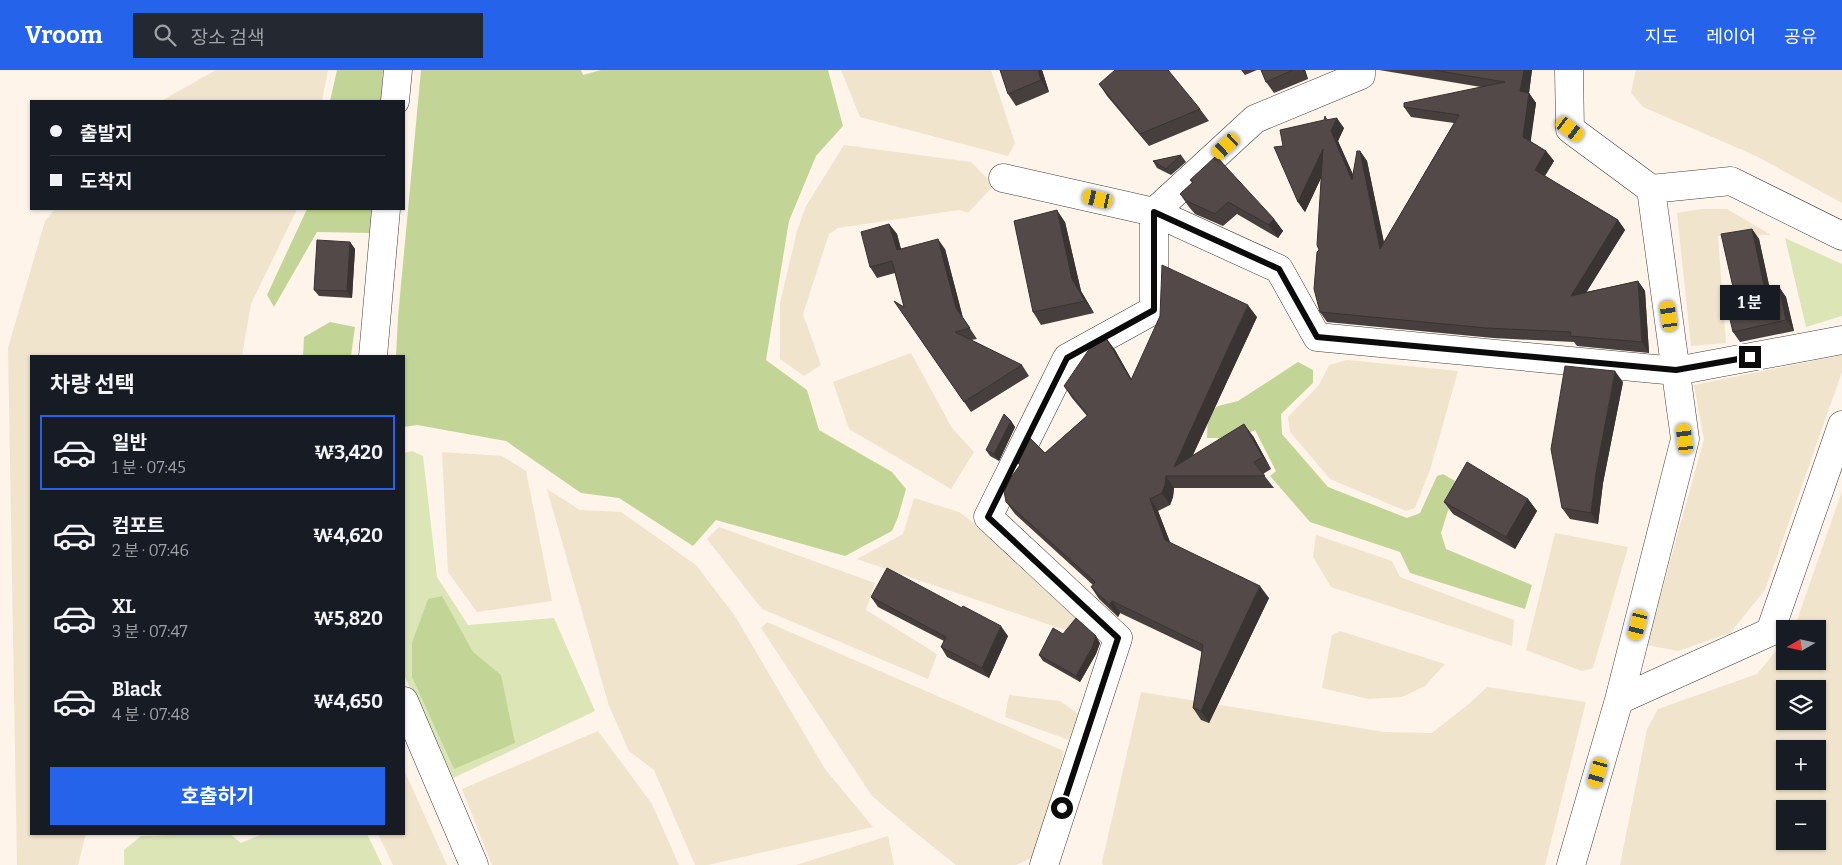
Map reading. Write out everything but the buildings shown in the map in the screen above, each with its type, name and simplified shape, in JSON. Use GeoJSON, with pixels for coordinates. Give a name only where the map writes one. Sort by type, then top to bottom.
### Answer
{"type":"FeatureCollection","features":[{"type":"Feature","properties":{"kind":"street"},"geometry":{"type":"LineString","coordinates":[[395,100],[398,70]]}},
{"type":"Feature","properties":{"kind":"street"},"geometry":{"type":"LineString","coordinates":[[1044,865],[1118,638],[988,517],[1067,358],[1154,310],[1154,212],[1255,120],[1362,75],[1361,70]]}},
{"type":"Feature","properties":{"kind":"street"},"geometry":{"type":"LineString","coordinates":[[1569,70],[1570,129],[1651,189],[1731,181],[1842,236]]}},
{"type":"Feature","properties":{"kind":"street"},"geometry":{"type":"LineString","coordinates":[[1004,178],[1154,212],[1279,269],[1317,337],[1676,370],[1842,340]]}},
{"type":"Feature","properties":{"kind":"street"},"geometry":{"type":"LineString","coordinates":[[1571,865],[1619,700],[1685,439],[1651,189]]}},
{"type":"Feature","properties":{"kind":"street"},"geometry":{"type":"LineString","coordinates":[[373,355],[386,210]]}},
{"type":"Feature","properties":{"kind":"street"},"geometry":{"type":"LineString","coordinates":[[1619,700],[1770,632],[1842,425]]}},
{"type":"Feature","properties":{"kind":"street"},"geometry":{"type":"LineString","coordinates":[[405,703],[474,865]]}},
{"type":"Feature","properties":{"kind":"shaded area"},"geometry":{"type":"Polygon","coordinates":[[[216,70],[328,70],[322,100],[163,100],[216,70]]]}},
{"type":"Feature","properties":{"kind":"shaded area"},"geometry":{"type":"Polygon","coordinates":[[[841,70],[991,70],[1015,143],[1008,156],[860,117],[841,70]]]}},
{"type":"Feature","properties":{"kind":"shaded area"},"geometry":{"type":"Polygon","coordinates":[[[1636,70],[1842,70],[1842,203],[1756,156],[1643,107],[1631,93],[1636,70]]]}},
{"type":"Feature","properties":{"kind":"shaded area"},"geometry":{"type":"Polygon","coordinates":[[[844,145],[971,162],[994,185],[968,213],[959,210],[838,228],[829,234],[803,314],[821,365],[804,376],[780,359],[780,303],[797,231],[806,206],[844,145]]]}},
{"type":"Feature","properties":{"kind":"shaded area"},"geometry":{"type":"Polygon","coordinates":[[[1702,209],[1727,209],[1771,235],[1718,236],[1726,343],[1691,346],[1677,213],[1702,209]]]}},
{"type":"Feature","properties":{"kind":"shaded area"},"geometry":{"type":"Polygon","coordinates":[[[54,210],[297,210],[251,304],[242,355],[30,355],[30,835],[86,835],[78,865],[17,865],[8,348],[45,221],[54,210]]]}},
{"type":"Feature","properties":{"kind":"shaded area"},"geometry":{"type":"Polygon","coordinates":[[[911,353],[952,428],[974,452],[951,489],[849,429],[833,382],[911,353]]]}},
{"type":"Feature","properties":{"kind":"shaded area"},"geometry":{"type":"Polygon","coordinates":[[[1842,355],[1842,372],[1765,590],[1730,633],[1678,651],[1647,645],[1704,439],[1694,385],[1842,355]]]}},
{"type":"Feature","properties":{"kind":"shaded area"},"geometry":{"type":"Polygon","coordinates":[[[1347,360],[1458,371],[1430,470],[1415,508],[1406,511],[1330,479],[1290,432],[1288,417],[1319,385],[1329,365],[1347,360]]]}},
{"type":"Feature","properties":{"kind":"shaded area"},"geometry":{"type":"Polygon","coordinates":[[[442,452],[502,456],[526,471],[552,601],[477,612],[448,572],[442,452]]]}},
{"type":"Feature","properties":{"kind":"shaded area"},"geometry":{"type":"Polygon","coordinates":[[[547,489],[580,510],[621,512],[696,565],[735,616],[825,769],[873,827],[708,865],[695,865],[654,770],[629,751],[609,706],[547,489]]]}},
{"type":"Feature","properties":{"kind":"shaded area"},"geometry":{"type":"Polygon","coordinates":[[[1842,491],[1842,865],[1620,865],[1647,729],[1658,709],[1757,674],[1776,651],[1776,670],[1826,670],[1826,620],[1797,620],[1842,491]]]}},
{"type":"Feature","properties":{"kind":"shaded area"},"geometry":{"type":"Polygon","coordinates":[[[914,498],[959,512],[975,524],[1096,634],[1094,640],[857,559],[903,534],[914,498]]]}},
{"type":"Feature","properties":{"kind":"shaded area"},"geometry":{"type":"Polygon","coordinates":[[[719,527],[875,583],[866,610],[937,654],[928,679],[762,609],[707,539],[719,527]]]}},
{"type":"Feature","properties":{"kind":"shaded area"},"geometry":{"type":"Polygon","coordinates":[[[1555,533],[1628,547],[1593,668],[1582,671],[1526,650],[1555,533]]]}},
{"type":"Feature","properties":{"kind":"shaded area"},"geometry":{"type":"Polygon","coordinates":[[[1316,535],[1392,561],[1400,577],[1514,620],[1512,646],[1331,587],[1313,557],[1316,535]]]}},
{"type":"Feature","properties":{"kind":"shaded area"},"geometry":{"type":"Polygon","coordinates":[[[767,622],[1064,751],[1037,855],[1016,865],[956,865],[872,796],[761,628],[767,622]]]}},
{"type":"Feature","properties":{"kind":"shaded area"},"geometry":{"type":"Polygon","coordinates":[[[1340,631],[1445,664],[1425,686],[1402,697],[1368,699],[1322,688],[1332,635],[1340,631]]]}},
{"type":"Feature","properties":{"kind":"shaded area"},"geometry":{"type":"Polygon","coordinates":[[[1487,687],[1586,702],[1545,865],[1103,865],[1102,862],[1141,692],[1384,732],[1432,733],[1487,687]]]}},
{"type":"Feature","properties":{"kind":"shaded area"},"geometry":{"type":"Polygon","coordinates":[[[1009,695],[1060,701],[1081,716],[1069,740],[1005,717],[1009,695]]]}},
{"type":"Feature","properties":{"kind":"shaded area"},"geometry":{"type":"Polygon","coordinates":[[[598,731],[652,804],[679,865],[492,865],[462,789],[598,731]]]}},
{"type":"Feature","properties":{"kind":"shaded area"},"geometry":{"type":"Polygon","coordinates":[[[405,772],[447,865],[393,865],[378,835],[405,835],[405,772]]]}},
{"type":"Feature","properties":{"kind":"shaded area"},"geometry":{"type":"Polygon","coordinates":[[[888,836],[894,865],[796,865],[888,836]]]}},
{"type":"Feature","properties":{"kind":"green space"},"geometry":{"type":"Polygon","coordinates":[[[337,70],[383,70],[381,100],[330,100],[337,70]]]}},
{"type":"Feature","properties":{"kind":"green space"},"geometry":{"type":"Polygon","coordinates":[[[421,70],[581,70],[583,75],[601,70],[828,70],[843,126],[816,156],[789,221],[766,360],[807,390],[819,430],[892,472],[906,489],[898,517],[892,531],[845,556],[716,520],[693,546],[619,498],[581,493],[506,441],[417,425],[405,427],[405,355],[396,355],[421,70]]]}},
{"type":"Feature","properties":{"kind":"green space"},"geometry":{"type":"Polygon","coordinates":[[[307,210],[373,210],[371,233],[317,232],[274,307],[267,295],[307,210]]]}},
{"type":"Feature","properties":{"kind":"green space"},"geometry":{"type":"Polygon","coordinates":[[[1785,238],[1842,264],[1842,316],[1806,327],[1785,238]]]}},
{"type":"Feature","properties":{"kind":"green space"},"geometry":{"type":"Polygon","coordinates":[[[330,322],[355,327],[351,355],[303,355],[304,337],[330,322]]]}},
{"type":"Feature","properties":{"kind":"green space"},"geometry":{"type":"Polygon","coordinates":[[[1298,362],[1313,370],[1313,383],[1281,414],[1282,434],[1328,487],[1407,518],[1420,513],[1437,476],[1443,474],[1457,482],[1441,533],[1446,549],[1532,585],[1525,609],[1410,573],[1400,552],[1310,522],[1270,476],[1276,471],[1255,430],[1237,438],[1207,438],[1208,413],[1218,406],[1238,401],[1298,362]]]}},
{"type":"Feature","properties":{"kind":"green space"},"geometry":{"type":"Polygon","coordinates":[[[412,451],[423,456],[437,577],[468,625],[554,618],[595,711],[449,780],[405,676],[405,453],[412,451]]]}},
{"type":"Feature","properties":{"kind":"green space"},"geometry":{"type":"Polygon","coordinates":[[[442,596],[473,652],[501,675],[515,743],[454,769],[412,677],[412,643],[428,599],[442,596]]]}},
{"type":"Feature","properties":{"kind":"green space"},"geometry":{"type":"Polygon","coordinates":[[[231,835],[241,843],[261,835],[367,835],[382,865],[124,865],[124,850],[141,836],[231,835]]]}},
{"type":"Feature","properties":{"kind":"route"},"geometry":{"type":"LineString","coordinates":[[1062,808],[1118,638],[988,517],[1067,358],[1154,310],[1154,212],[1279,269],[1317,337],[1676,370],[1750,357]]}}]}
